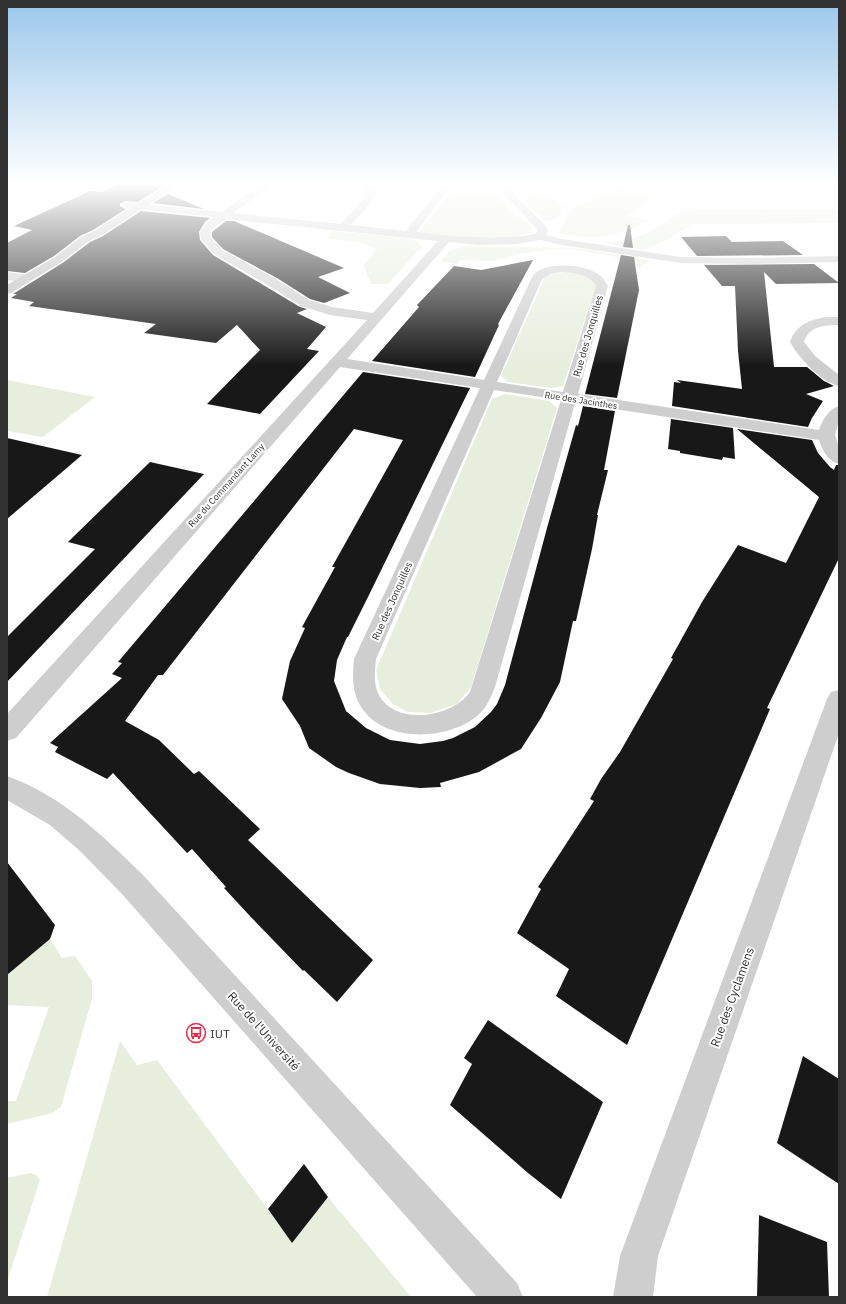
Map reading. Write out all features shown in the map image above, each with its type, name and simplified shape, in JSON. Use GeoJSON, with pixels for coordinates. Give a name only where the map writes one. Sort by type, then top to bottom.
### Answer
{"type":"FeatureCollection","features":[{"type":"Feature","properties":{"kind":"main road"},"geometry":{"type":"LineString","coordinates":[[7,290],[78,245]]}},
{"type":"Feature","properties":{"kind":"main road"},"geometry":{"type":"LineString","coordinates":[[8,276],[26,266]]}},
{"type":"Feature","properties":{"kind":"street"},"geometry":{"type":"LineString","coordinates":[[211,245],[218,252],[306,303],[330,311],[376,317]]}},
{"type":"Feature","properties":{"kind":"street","name":"Rue du Commandant Lamy"},"geometry":{"type":"LineString","coordinates":[[7,731],[441,245]]}},
{"type":"Feature","properties":{"kind":"street"},"geometry":{"type":"LineString","coordinates":[[588,245],[681,260],[740,261],[839,259]]}},
{"type":"Feature","properties":{"kind":"street","name":"Rue des Jonquilles"},"geometry":{"type":"LineString","coordinates":[[560,269],[582,271],[596,277],[602,286],[570,399],[481,692],[476,702],[464,712],[441,723],[422,726],[401,723],[380,713],[368,698],[363,679],[365,659],[540,274],[560,269]]}},
{"type":"Feature","properties":{"kind":"street"},"geometry":{"type":"LineString","coordinates":[[8,276],[25,278]]}},
{"type":"Feature","properties":{"kind":"street"},"geometry":{"type":"LineString","coordinates":[[839,321],[809,325],[802,329],[798,335],[797,342],[801,351],[839,382]]}},
{"type":"Feature","properties":{"kind":"street","name":"Rue des Jacinthes"},"geometry":{"type":"LineString","coordinates":[[336,362],[570,399],[826,436]]}},
{"type":"Feature","properties":{"kind":"street"},"geometry":{"type":"LineString","coordinates":[[839,411],[831,418],[827,426],[826,436],[830,446],[839,459]]}},
{"type":"Feature","properties":{"kind":"street","name":"Rue des Cyclamens"},"geometry":{"type":"LineString","coordinates":[[633,1297],[639,1256],[839,699]]}},
{"type":"Feature","properties":{"kind":"street","name":"Rue de l'Université"},"geometry":{"type":"LineString","coordinates":[[7,787],[59,816],[90,842],[132,884],[503,1297]]}},
{"type":"Feature","properties":{"kind":"green space"},"geometry":{"type":"Polygon","coordinates":[[[367,245],[421,245],[423,248],[418,251],[388,284],[371,284],[364,266],[377,249],[367,245]]]}},
{"type":"Feature","properties":{"kind":"green space"},"geometry":{"type":"Polygon","coordinates":[[[616,245],[656,245],[644,250],[616,245]]]}},
{"type":"Feature","properties":{"kind":"green space"},"geometry":{"type":"Polygon","coordinates":[[[464,246],[592,250],[650,261],[639,267],[609,255],[556,249],[518,254],[495,261],[460,260],[458,264],[441,261],[449,251],[464,246]]]}},
{"type":"Feature","properties":{"kind":"green space"},"geometry":{"type":"Polygon","coordinates":[[[559,272],[580,274],[592,281],[596,286],[563,386],[552,388],[508,382],[501,376],[545,277],[559,272]]]}},
{"type":"Feature","properties":{"kind":"green space"},"geometry":{"type":"Polygon","coordinates":[[[7,380],[95,397],[43,437],[7,431],[7,380]]]}},
{"type":"Feature","properties":{"kind":"green space"},"geometry":{"type":"Polygon","coordinates":[[[505,394],[549,401],[557,408],[471,687],[457,704],[430,713],[408,712],[393,704],[380,689],[376,670],[492,399],[505,394]]]}},
{"type":"Feature","properties":{"kind":"green space"},"geometry":{"type":"Polygon","coordinates":[[[50,939],[62,958],[75,956],[92,981],[92,999],[61,1107],[52,1113],[7,1124],[7,1101],[16,1101],[49,1007],[7,1005],[7,975],[50,939]]]}},
{"type":"Feature","properties":{"kind":"green space"},"geometry":{"type":"Polygon","coordinates":[[[120,1041],[137,1065],[157,1060],[292,1242],[328,1197],[411,1297],[47,1297],[120,1041]]]}},
{"type":"Feature","properties":{"kind":"green space"},"geometry":{"type":"Polygon","coordinates":[[[30,1173],[36,1175],[40,1180],[7,1282],[7,1178],[30,1173]]]}},
{"type":"Feature","properties":{"kind":"building"},"geometry":{"type":"Polygon","coordinates":[[[7,245],[68,245],[54,256],[25,273],[7,271],[7,245]]]}},
{"type":"Feature","properties":{"kind":"building"},"geometry":{"type":"Polygon","coordinates":[[[86,245],[204,245],[213,255],[300,307],[307,309],[297,313],[326,327],[307,349],[319,351],[260,414],[207,404],[260,350],[237,325],[216,343],[144,333],[156,324],[29,306],[34,302],[11,298],[17,294],[13,294],[64,262],[86,245]]]}},
{"type":"Feature","properties":{"kind":"building"},"geometry":{"type":"Polygon","coordinates":[[[219,245],[290,245],[344,268],[318,277],[350,293],[324,303],[310,299],[277,278],[223,249],[219,245]]]}},
{"type":"Feature","properties":{"kind":"building"},"geometry":{"type":"Polygon","coordinates":[[[623,245],[633,245],[633,248],[623,247],[623,245]]]}},
{"type":"Feature","properties":{"kind":"building"},"geometry":{"type":"Polygon","coordinates":[[[688,245],[789,245],[803,255],[697,256],[688,245]]]}},
{"type":"Feature","properties":{"kind":"building"},"geometry":{"type":"Polygon","coordinates":[[[621,255],[634,257],[639,290],[617,398],[585,394],[621,255]]]}},
{"type":"Feature","properties":{"kind":"building"},"geometry":{"type":"Polygon","coordinates":[[[533,260],[498,324],[499,325],[475,377],[372,361],[419,307],[417,305],[454,266],[481,270],[533,260]]]}},
{"type":"Feature","properties":{"kind":"building"},"geometry":{"type":"Polygon","coordinates":[[[814,264],[839,283],[776,284],[764,272],[774,367],[807,367],[824,381],[834,386],[806,394],[823,401],[808,427],[672,406],[674,382],[681,383],[677,380],[742,389],[738,351],[735,286],[722,286],[704,265],[814,264]]]}},
{"type":"Feature","properties":{"kind":"building"},"geometry":{"type":"Polygon","coordinates":[[[363,372],[470,388],[337,660],[334,681],[346,711],[366,728],[390,740],[420,744],[453,738],[475,727],[497,704],[505,685],[547,528],[576,425],[578,426],[583,406],[615,411],[604,470],[608,470],[597,515],[592,549],[576,621],[573,621],[560,682],[541,718],[521,749],[479,772],[440,783],[441,787],[420,788],[380,784],[336,767],[309,748],[300,726],[282,699],[290,661],[305,628],[302,627],[335,567],[332,567],[403,440],[354,429],[163,675],[158,675],[125,721],[159,740],[194,774],[199,771],[260,829],[248,840],[373,960],[337,1002],[304,970],[303,971],[249,915],[224,888],[226,887],[192,849],[187,853],[113,773],[107,779],[55,752],[58,747],[50,743],[122,678],[112,674],[122,663],[118,662],[363,372]]]}},
{"type":"Feature","properties":{"kind":"building"},"geometry":{"type":"Polygon","coordinates":[[[671,419],[733,428],[735,459],[723,457],[722,460],[680,453],[680,451],[668,449],[671,419]]]}},
{"type":"Feature","properties":{"kind":"building"},"geometry":{"type":"Polygon","coordinates":[[[737,429],[812,440],[818,453],[830,467],[834,470],[836,465],[839,465],[839,558],[767,708],[770,709],[627,1045],[556,996],[569,969],[517,933],[541,889],[538,887],[594,801],[590,799],[601,779],[620,752],[673,659],[671,658],[702,602],[738,545],[786,563],[819,497],[737,429]]]}},
{"type":"Feature","properties":{"kind":"building"},"geometry":{"type":"Polygon","coordinates":[[[7,438],[82,455],[7,519],[7,438]]]}},
{"type":"Feature","properties":{"kind":"building"},"geometry":{"type":"Polygon","coordinates":[[[150,462],[204,474],[7,682],[7,637],[95,549],[68,542],[150,462]]]}},
{"type":"Feature","properties":{"kind":"building"},"geometry":{"type":"Polygon","coordinates":[[[7,862],[55,925],[50,939],[7,975],[7,862]]]}},
{"type":"Feature","properties":{"kind":"building"},"geometry":{"type":"Polygon","coordinates":[[[488,1020],[603,1102],[561,1199],[528,1173],[450,1105],[472,1064],[464,1058],[488,1020]]]}},
{"type":"Feature","properties":{"kind":"building"},"geometry":{"type":"Polygon","coordinates":[[[803,1056],[839,1079],[839,1184],[777,1143],[803,1056]]]}},
{"type":"Feature","properties":{"kind":"building"},"geometry":{"type":"Polygon","coordinates":[[[304,1164],[328,1197],[292,1243],[268,1209],[304,1164]]]}},
{"type":"Feature","properties":{"kind":"building"},"geometry":{"type":"Polygon","coordinates":[[[759,1215],[827,1242],[829,1297],[757,1297],[759,1215]]]}},
{"type":"Feature","properties":{"kind":"place","name":"IUT"},"geometry":{"type":"Point","coordinates":[196,1033]}}]}
